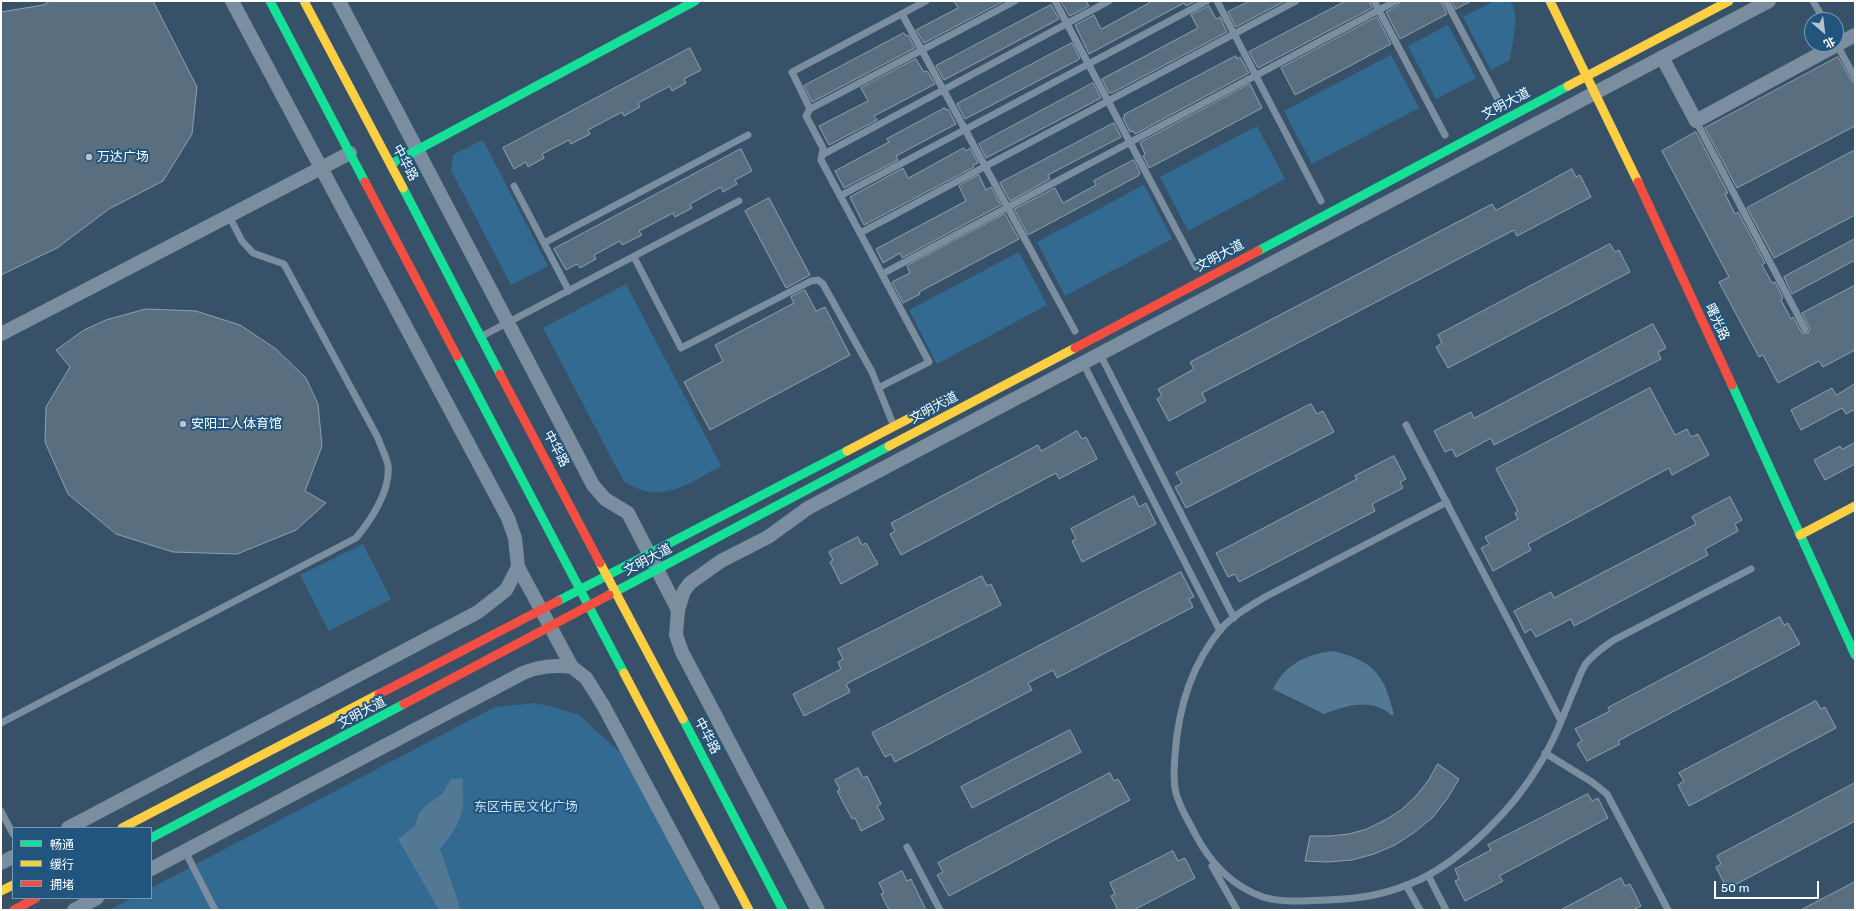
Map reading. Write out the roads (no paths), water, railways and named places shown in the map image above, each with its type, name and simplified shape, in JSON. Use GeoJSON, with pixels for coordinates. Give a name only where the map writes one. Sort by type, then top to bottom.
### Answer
{"type":"FeatureCollection","features":[{"type":"Feature","properties":{"kind":"main road"},"geometry":{"type":"LineString","coordinates":[[270,1],[749,910]]}},
{"type":"Feature","properties":{"kind":"main road","name":"中华路"},"geometry":{"type":"LineString","coordinates":[[304,1],[482,336],[783,910]]}},
{"type":"Feature","properties":{"kind":"main road"},"geometry":{"type":"LineString","coordinates":[[390,164],[695,1]]}},
{"type":"Feature","properties":{"kind":"main road","name":"曙光路"},"geometry":{"type":"LineString","coordinates":[[1550,1],[1663,234],[1855,655]]}},
{"type":"Feature","properties":{"kind":"main road","name":"文明大道"},"geometry":{"type":"LineString","coordinates":[[152,837],[1729,1]]}},
{"type":"Feature","properties":{"kind":"main road","name":"文明大道"},"geometry":{"type":"LineString","coordinates":[[124,827],[955,394]]}},
{"type":"Feature","properties":{"kind":"main road"},"geometry":{"type":"LineString","coordinates":[[1800,535],[1855,506]]}},
{"type":"Feature","properties":{"kind":"main road"},"geometry":{"type":"LineString","coordinates":[[1,891],[12,886]]}},
{"type":"Feature","properties":{"kind":"main road"},"geometry":{"type":"LineString","coordinates":[[14,910],[34,899]]}},
{"type":"Feature","properties":{"kind":"street"},"geometry":{"type":"LineString","coordinates":[[232,1],[508,518],[515,538],[518,567],[572,667],[586,678],[603,705],[713,910]]}},
{"type":"Feature","properties":{"kind":"street"},"geometry":{"type":"LineString","coordinates":[[339,1],[593,485],[605,499],[628,513],[678,610]]}},
{"type":"Feature","properties":{"kind":"street"},"geometry":{"type":"LineString","coordinates":[[818,910],[682,652],[676,635],[678,610],[684,591],[690,582],[721,561],[768,537],[808,508],[1769,1]]}},
{"type":"Feature","properties":{"kind":"street"},"geometry":{"type":"LineString","coordinates":[[1844,40],[1855,35]]}},
{"type":"Feature","properties":{"kind":"street"},"geometry":{"type":"LineString","coordinates":[[1662,57],[1696,121],[1822,52]]}},
{"type":"Feature","properties":{"kind":"street"},"geometry":{"type":"LineString","coordinates":[[1,334],[350,153]]}},
{"type":"Feature","properties":{"kind":"street"},"geometry":{"type":"LineString","coordinates":[[70,827],[478,612],[506,590],[518,567]]}},
{"type":"Feature","properties":{"kind":"street"},"geometry":{"type":"LineString","coordinates":[[152,868],[523,673],[534,668],[554,665],[572,667]]}},
{"type":"Feature","properties":{"kind":"street"},"geometry":{"type":"LineString","coordinates":[[1,863],[12,858]]}},
{"type":"Feature","properties":{"kind":"street"},"geometry":{"type":"LineString","coordinates":[[74,910],[94,899]]}},
{"type":"Feature","properties":{"kind":"lane"},"geometry":{"type":"LineString","coordinates":[[810,109],[792,72],[926,1]]}},
{"type":"Feature","properties":{"kind":"lane"},"geometry":{"type":"LineString","coordinates":[[878,388],[929,362],[821,160],[823,148],[806,116],[810,109],[1015,1]]}},
{"type":"Feature","properties":{"kind":"lane"},"geometry":{"type":"LineString","coordinates":[[1055,1],[1196,267]]}},
{"type":"Feature","properties":{"kind":"lane"},"geometry":{"type":"LineString","coordinates":[[822,154],[1109,1]]}},
{"type":"Feature","properties":{"kind":"lane"},"geometry":{"type":"LineString","coordinates":[[840,196],[1207,1]]}},
{"type":"Feature","properties":{"kind":"lane"},"geometry":{"type":"LineString","coordinates":[[1217,1],[1321,201]]}},
{"type":"Feature","properties":{"kind":"lane"},"geometry":{"type":"LineString","coordinates":[[860,233],[1296,1]]}},
{"type":"Feature","properties":{"kind":"lane"},"geometry":{"type":"LineString","coordinates":[[1374,1],[1444,135]]}},
{"type":"Feature","properties":{"kind":"lane"},"geometry":{"type":"LineString","coordinates":[[882,274],[1396,1]]}},
{"type":"Feature","properties":{"kind":"lane"},"geometry":{"type":"LineString","coordinates":[[1446,1],[1502,105]]}},
{"type":"Feature","properties":{"kind":"lane"},"geometry":{"type":"LineString","coordinates":[[1813,1],[1819,12]]}},
{"type":"Feature","properties":{"kind":"lane"},"geometry":{"type":"LineString","coordinates":[[902,14],[1075,331]]}},
{"type":"Feature","properties":{"kind":"lane"},"geometry":{"type":"LineString","coordinates":[[1841,52],[1855,78]]}},
{"type":"Feature","properties":{"kind":"lane"},"geometry":{"type":"LineString","coordinates":[[1696,121],[1805,329]]}},
{"type":"Feature","properties":{"kind":"lane"},"geometry":{"type":"LineString","coordinates":[[544,243],[748,135]]}},
{"type":"Feature","properties":{"kind":"lane"},"geometry":{"type":"LineString","coordinates":[[514,186],[569,291]]}},
{"type":"Feature","properties":{"kind":"lane"},"geometry":{"type":"LineString","coordinates":[[482,336],[739,201]]}},
{"type":"Feature","properties":{"kind":"lane"},"geometry":{"type":"LineString","coordinates":[[1,723],[356,538],[372,519],[385,490],[388,465],[378,438],[284,264],[253,253],[242,241],[229,216]]}},
{"type":"Feature","properties":{"kind":"lane"},"geometry":{"type":"LineString","coordinates":[[634,257],[681,348],[811,281],[818,280],[823,284],[872,372],[894,426]]}},
{"type":"Feature","properties":{"kind":"lane"},"geometry":{"type":"LineString","coordinates":[[1100,354],[1234,618]]}},
{"type":"Feature","properties":{"kind":"lane"},"geometry":{"type":"LineString","coordinates":[[1083,363],[1220,631]]}},
{"type":"Feature","properties":{"kind":"lane"},"geometry":{"type":"LineString","coordinates":[[1406,425],[1561,721]]}},
{"type":"Feature","properties":{"kind":"lane"},"geometry":{"type":"LineString","coordinates":[[1237,910],[1202,848],[1176,793],[1174,767],[1180,713],[1189,684],[1207,648],[1220,631],[1234,618],[1265,597],[1447,502]]}},
{"type":"Feature","properties":{"kind":"lane"},"geometry":{"type":"LineString","coordinates":[[1202,848],[1217,868],[1242,887],[1264,897],[1294,901],[1355,900],[1386,893],[1428,875],[1467,848],[1491,827],[1515,799],[1539,766],[1561,721],[1585,665],[1598,652],[1614,640],[1751,569]]}},
{"type":"Feature","properties":{"kind":"lane"},"geometry":{"type":"LineString","coordinates":[[1545,753],[1607,794],[1668,910]]}},
{"type":"Feature","properties":{"kind":"lane"},"geometry":{"type":"LineString","coordinates":[[1,811],[12,832]]}},
{"type":"Feature","properties":{"kind":"lane"},"geometry":{"type":"LineString","coordinates":[[907,847],[940,910]]}},
{"type":"Feature","properties":{"kind":"lane"},"geometry":{"type":"LineString","coordinates":[[184,852],[215,910]]}},
{"type":"Feature","properties":{"kind":"lane"},"geometry":{"type":"LineString","coordinates":[[1428,875],[1446,910]]}},
{"type":"Feature","properties":{"kind":"lane"},"geometry":{"type":"LineString","coordinates":[[1406,885],[1420,910]]}},
{"type":"Feature","properties":{"kind":"place","name":"万达广场"},"geometry":{"type":"Point","coordinates":[89,157]}},
{"type":"Feature","properties":{"kind":"place","name":"安阳工人体育馆"},"geometry":{"type":"Point","coordinates":[183,424]}},
{"type":"Feature","properties":{"kind":"park label","name":"东区市民文化广场"},"geometry":{"type":"Point","coordinates":[526,807]}}]}
